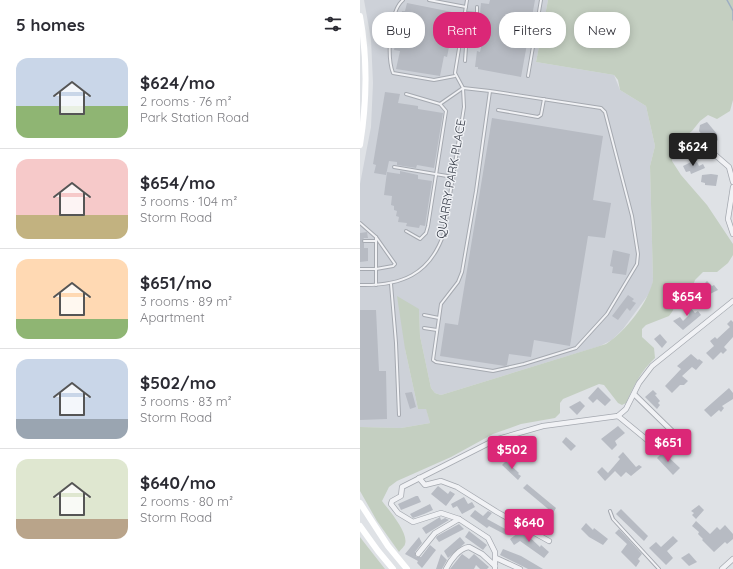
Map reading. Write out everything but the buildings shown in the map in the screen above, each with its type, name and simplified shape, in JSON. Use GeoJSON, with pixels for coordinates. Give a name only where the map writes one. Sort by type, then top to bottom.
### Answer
{"type":"FeatureCollection","features":[{"type":"Feature","properties":{"kind":"main road"},"geometry":{"type":"LineString","coordinates":[[360,16],[366,80],[366,102],[360,145]]}},
{"type":"Feature","properties":{"kind":"main road"},"geometry":{"type":"LineString","coordinates":[[360,503],[388,546],[407,569]]}},
{"type":"Feature","properties":{"kind":"main road"},"geometry":{"type":"LineString","coordinates":[[360,526],[393,569]]}},
{"type":"Feature","properties":{"kind":"street"},"geometry":{"type":"LineString","coordinates":[[714,154],[729,167],[733,182]]}},
{"type":"Feature","properties":{"kind":"street"},"geometry":{"type":"LineString","coordinates":[[733,187],[728,218],[733,234]]}},
{"type":"Feature","properties":{"kind":"street"},"geometry":{"type":"LineString","coordinates":[[495,567],[496,558],[488,538],[459,518],[441,512],[413,522],[398,513],[391,505],[391,502],[400,496],[402,487],[495,440],[516,432],[558,424],[618,416],[626,409],[635,395],[639,383],[652,366],[733,301]]}},
{"type":"Feature","properties":{"kind":"street"},"geometry":{"type":"LineString","coordinates":[[635,395],[681,440]]}},
{"type":"Feature","properties":{"kind":"street"},"geometry":{"type":"LineString","coordinates":[[618,416],[657,448]]}},
{"type":"Feature","properties":{"kind":"street"},"geometry":{"type":"LineString","coordinates":[[420,478],[424,485],[441,482],[457,487],[496,512],[549,541]]}},
{"type":"Feature","properties":{"kind":"street"},"geometry":{"type":"LineString","coordinates":[[418,554],[435,533],[459,518]]}},
{"type":"Feature","properties":{"kind":"street"},"geometry":{"type":"LineString","coordinates":[[446,569],[463,549],[469,547],[482,554],[495,567]]}},
{"type":"Feature","properties":{"kind":"street"},"geometry":{"type":"LineString","coordinates":[[496,558],[520,569]]}},
{"type":"Feature","properties":{"kind":"street"},"geometry":{"type":"LineString","coordinates":[[722,569],[733,559]]}},
{"type":"Feature","properties":{"kind":"lane"},"geometry":{"type":"LineString","coordinates":[[403,0],[399,4],[393,16],[391,49],[393,73],[434,80],[455,76]]}},
{"type":"Feature","properties":{"kind":"lane"},"geometry":{"type":"LineString","coordinates":[[429,0],[466,7]]}},
{"type":"Feature","properties":{"kind":"lane"},"geometry":{"type":"LineString","coordinates":[[465,12],[468,0]]}},
{"type":"Feature","properties":{"kind":"lane"},"geometry":{"type":"LineString","coordinates":[[528,76],[541,0]]}},
{"type":"Feature","properties":{"kind":"lane"},"geometry":{"type":"LineString","coordinates":[[477,7],[477,12]]}},
{"type":"Feature","properties":{"kind":"lane"},"geometry":{"type":"LineString","coordinates":[[458,48],[455,76],[463,88]]}},
{"type":"Feature","properties":{"kind":"lane"},"geometry":{"type":"LineString","coordinates":[[465,61],[466,48]]}},
{"type":"Feature","properties":{"kind":"lane"},"geometry":{"type":"LineString","coordinates":[[440,104],[463,88],[490,91],[544,99],[601,108],[604,110],[632,216],[638,254],[636,264],[620,294],[600,323],[577,346],[570,350],[524,364],[493,371],[434,360],[441,304],[458,282],[462,272],[476,191],[490,91]]}},
{"type":"Feature","properties":{"kind":"lane","name":"QUARRY PARK PLACE"},"geometry":{"type":"LineString","coordinates":[[360,285],[376,286],[391,284],[422,269],[436,252],[444,233],[464,108],[463,88]]}},
{"type":"Feature","properties":{"kind":"lane"},"geometry":{"type":"LineString","coordinates":[[406,94],[440,104],[445,107],[446,113],[430,218],[426,233],[423,238],[418,239],[406,231]]}},
{"type":"Feature","properties":{"kind":"lane"},"geometry":{"type":"LineString","coordinates":[[498,110],[538,116],[541,115],[544,99]]}},
{"type":"Feature","properties":{"kind":"lane"},"geometry":{"type":"LineString","coordinates":[[394,167],[453,176]]}},
{"type":"Feature","properties":{"kind":"lane"},"geometry":{"type":"LineString","coordinates":[[360,223],[376,236],[395,264],[394,266],[376,269],[360,269]]}},
{"type":"Feature","properties":{"kind":"lane"},"geometry":{"type":"LineString","coordinates":[[376,236],[376,286]]}},
{"type":"Feature","properties":{"kind":"lane"},"geometry":{"type":"LineString","coordinates":[[364,241],[376,241]]}},
{"type":"Feature","properties":{"kind":"lane"},"geometry":{"type":"LineString","coordinates":[[391,284],[399,415]]}},
{"type":"Feature","properties":{"kind":"lane"},"geometry":{"type":"LineString","coordinates":[[424,316],[439,318]]}},
{"type":"Feature","properties":{"kind":"lane"},"geometry":{"type":"LineString","coordinates":[[424,328],[437,330]]}},
{"type":"Feature","properties":{"kind":"lane"},"geometry":{"type":"LineString","coordinates":[[610,511],[613,519],[659,569]]}},
{"type":"Feature","properties":{"kind":"shaded area"},"geometry":{"type":"Polygon","coordinates":[[[364,0],[548,0],[546,12],[499,12],[499,48],[539,48],[536,62],[614,75],[620,90],[646,106],[655,146],[650,166],[653,280],[651,291],[623,329],[612,340],[600,346],[441,395],[435,393],[431,388],[420,336],[419,309],[405,349],[418,409],[426,408],[430,423],[401,428],[360,427],[360,184],[371,127],[373,83],[371,39],[364,0]]]}},
{"type":"Feature","properties":{"kind":"green space"},"geometry":{"type":"Polygon","coordinates":[[[548,0],[733,0],[733,100],[730,111],[717,119],[708,115],[700,121],[692,131],[674,145],[672,161],[681,175],[707,205],[733,244],[733,255],[728,263],[717,272],[703,272],[695,280],[692,288],[679,298],[669,316],[646,325],[642,329],[642,337],[654,348],[655,358],[638,379],[626,403],[622,405],[618,403],[604,385],[599,384],[563,399],[560,403],[560,413],[555,418],[521,424],[493,434],[451,457],[397,481],[389,487],[382,501],[397,521],[404,534],[405,545],[399,552],[377,521],[360,491],[360,427],[401,428],[430,423],[426,409],[418,409],[405,349],[397,296],[419,309],[420,336],[431,388],[435,393],[441,395],[606,344],[621,332],[635,316],[651,289],[653,280],[650,166],[655,146],[646,106],[620,90],[618,80],[614,75],[536,62],[539,48],[566,48],[566,12],[546,12],[548,0]]]}},
{"type":"Feature","properties":{"kind":"green space"},"geometry":{"type":"Polygon","coordinates":[[[360,537],[363,541],[385,569],[360,569],[360,537]]]}},
{"type":"Feature","properties":{"kind":"waterway"},"geometry":{"type":"LineString","coordinates":[[727,0],[733,11],[733,20]]}}]}
